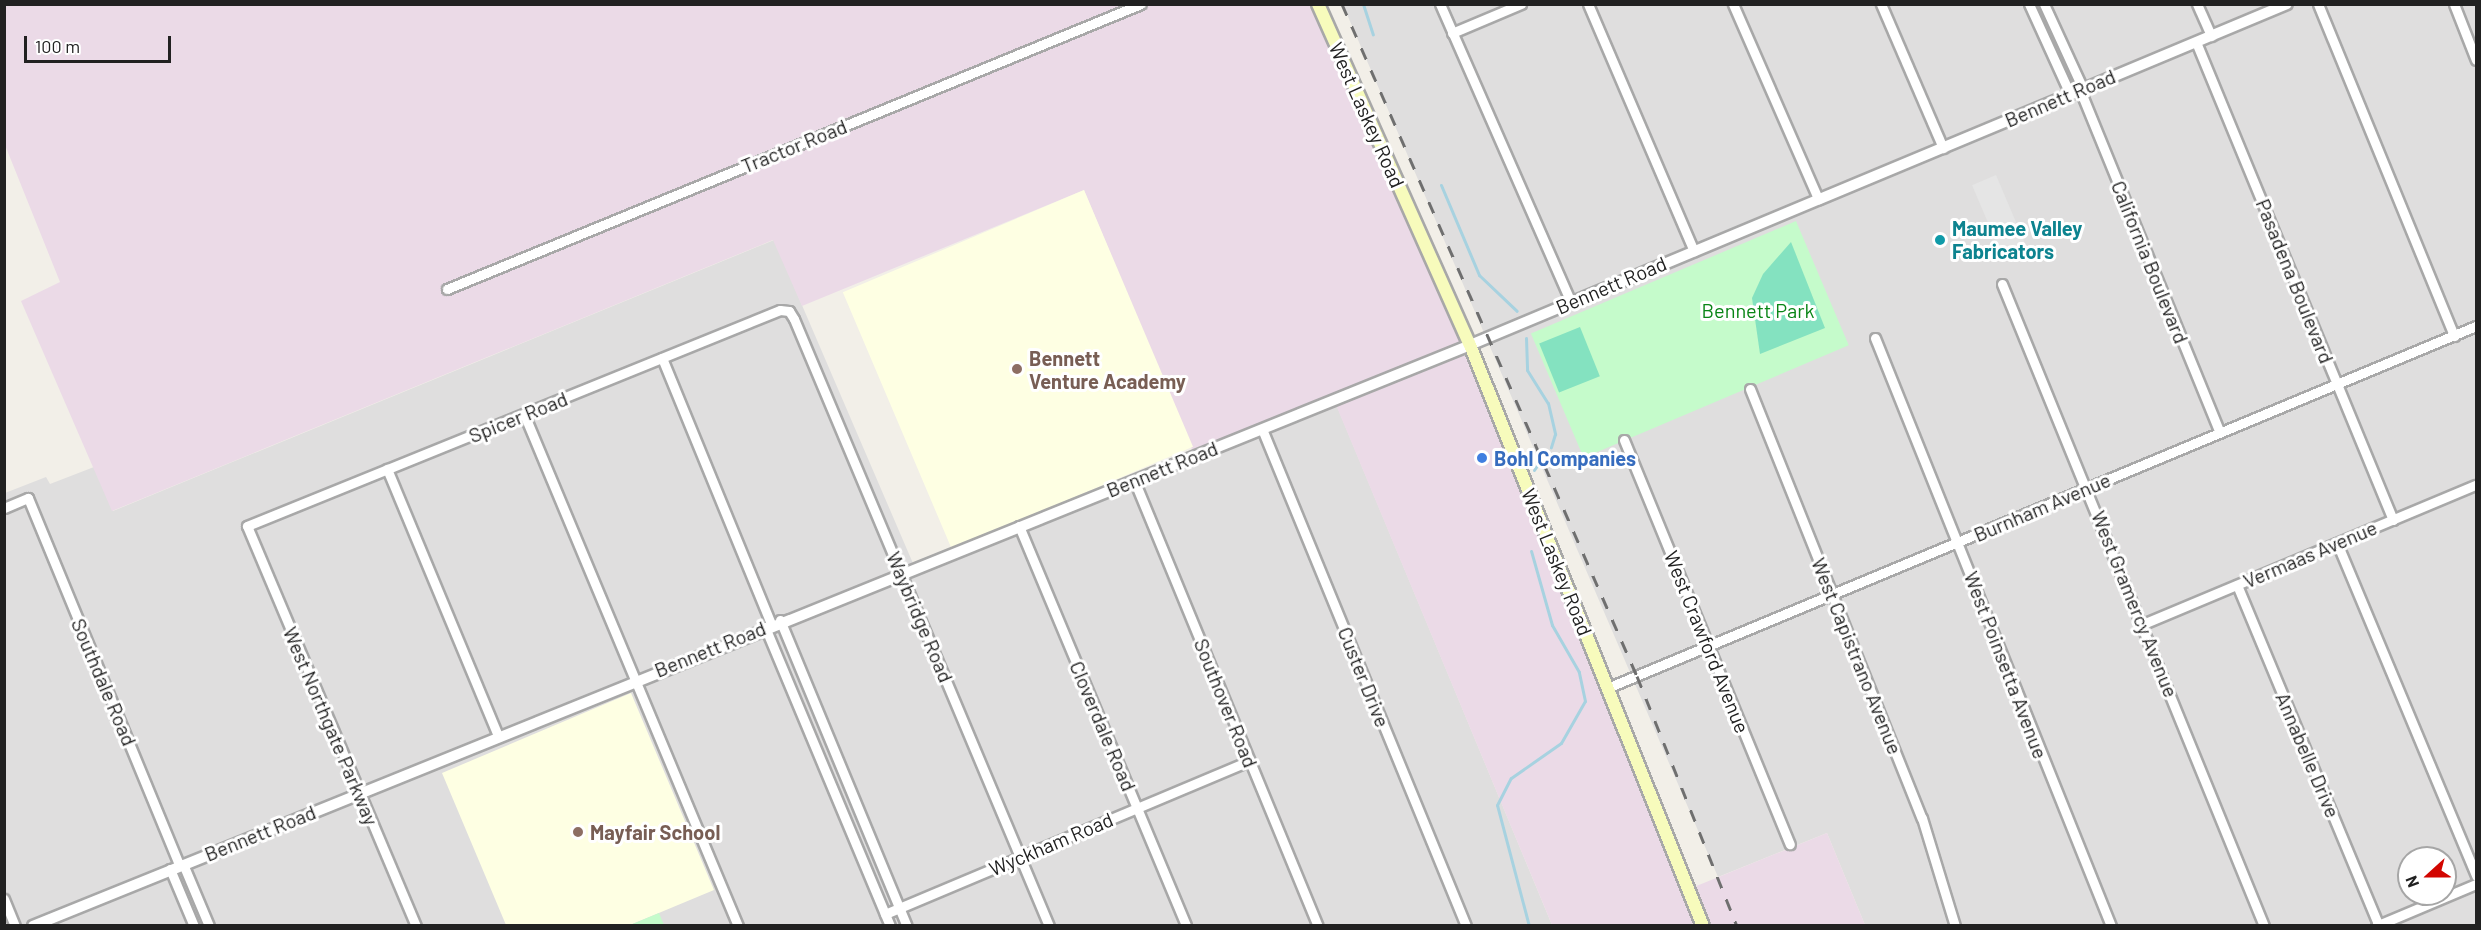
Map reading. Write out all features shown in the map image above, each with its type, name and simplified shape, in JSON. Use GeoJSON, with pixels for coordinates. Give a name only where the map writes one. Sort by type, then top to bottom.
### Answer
{"type":"FeatureCollection","features":[{"type":"Feature","properties":{"kind":"main road","name":"West Laskey Road"},"geometry":{"type":"LineString","coordinates":[[1318,4],[1470,345],[1703,926]]}},
{"type":"Feature","properties":{"kind":"street","name":"Tractor Road"},"geometry":{"type":"LineString","coordinates":[[447,289],[1141,4]]}},
{"type":"Feature","properties":{"kind":"street"},"geometry":{"type":"LineString","coordinates":[[1440,4],[1571,302]]}},
{"type":"Feature","properties":{"kind":"street"},"geometry":{"type":"LineString","coordinates":[[1452,33],[1521,4]]}},
{"type":"Feature","properties":{"kind":"street"},"geometry":{"type":"LineString","coordinates":[[1588,4],[1694,251]]}},
{"type":"Feature","properties":{"kind":"street"},"geometry":{"type":"LineString","coordinates":[[1733,4],[1818,199]]}},
{"type":"Feature","properties":{"kind":"street"},"geometry":{"type":"LineString","coordinates":[[1881,4],[1943,148]]}},
{"type":"Feature","properties":{"kind":"street","name":"California Boulevard"},"geometry":{"type":"LineString","coordinates":[[2029,4],[2078,91]]}},
{"type":"Feature","properties":{"kind":"street","name":"California Boulevard"},"geometry":{"type":"LineString","coordinates":[[2044,4],[2220,433]]}},
{"type":"Feature","properties":{"kind":"street"},"geometry":{"type":"LineString","coordinates":[[2198,4],[2211,36]]}},
{"type":"Feature","properties":{"kind":"street","name":"Bennett Road"},"geometry":{"type":"LineString","coordinates":[[33,926],[772,624],[1470,345],[2287,4]]}},
{"type":"Feature","properties":{"kind":"street"},"geometry":{"type":"LineString","coordinates":[[2318,4],[2454,336]]}},
{"type":"Feature","properties":{"kind":"street"},"geometry":{"type":"LineString","coordinates":[[2454,4],[2476,60]]}},
{"type":"Feature","properties":{"kind":"street","name":"Pasadena Boulevard"},"geometry":{"type":"LineString","coordinates":[[2196,42],[2393,519]]}},
{"type":"Feature","properties":{"kind":"street","name":"West Gramercy Avenue"},"geometry":{"type":"LineString","coordinates":[[2002,285],[2088,488],[2264,926]]}},
{"type":"Feature","properties":{"kind":"street","name":"Spicer Road"},"geometry":{"type":"LineString","coordinates":[[247,526],[662,358],[789,311]]}},
{"type":"Feature","properties":{"kind":"street","name":"Waybridge Road"},"geometry":{"type":"LineString","coordinates":[[789,311],[902,573],[1049,926]]}},
{"type":"Feature","properties":{"kind":"street","name":"Burnham Avenue"},"geometry":{"type":"LineString","coordinates":[[1608,688],[2476,326]]}},
{"type":"Feature","properties":{"kind":"street","name":"West Poinsetta Avenue"},"geometry":{"type":"LineString","coordinates":[[1875,338],[2111,926]]}},
{"type":"Feature","properties":{"kind":"street"},"geometry":{"type":"LineString","coordinates":[[662,358],[772,624],[890,926]]}},
{"type":"Feature","properties":{"kind":"street","name":"West Capistrano Avenue"},"geometry":{"type":"LineString","coordinates":[[1750,389],[1922,818],[1955,926]]}},
{"type":"Feature","properties":{"kind":"street"},"geometry":{"type":"LineString","coordinates":[[524,414],[738,926]]}},
{"type":"Feature","properties":{"kind":"street","name":"Custer Drive"},"geometry":{"type":"LineString","coordinates":[[1262,429],[1466,926]]}},
{"type":"Feature","properties":{"kind":"street","name":"West Crawford Avenue"},"geometry":{"type":"LineString","coordinates":[[1624,440],[1790,844]]}},
{"type":"Feature","properties":{"kind":"street"},"geometry":{"type":"LineString","coordinates":[[387,469],[498,736]]}},
{"type":"Feature","properties":{"kind":"street","name":"Southover Road"},"geometry":{"type":"LineString","coordinates":[[1134,480],[1318,926]]}},
{"type":"Feature","properties":{"kind":"street","name":"Vermaas Avenue"},"geometry":{"type":"LineString","coordinates":[[2143,624],[2393,519],[2475,489]]}},
{"type":"Feature","properties":{"kind":"street","name":"Southdale Road"},"geometry":{"type":"LineString","coordinates":[[4,508],[28,498],[178,866]]}},
{"type":"Feature","properties":{"kind":"street","name":"West Northgate Parkway"},"geometry":{"type":"LineString","coordinates":[[247,526],[416,926]]}},
{"type":"Feature","properties":{"kind":"street","name":"Cloverdale Road"},"geometry":{"type":"LineString","coordinates":[[1019,526],[1186,926]]}},
{"type":"Feature","properties":{"kind":"street"},"geometry":{"type":"LineString","coordinates":[[2337,543],[2476,876]]}},
{"type":"Feature","properties":{"kind":"street","name":"Annabelle Drive"},"geometry":{"type":"LineString","coordinates":[[2237,585],[2378,925]]}},
{"type":"Feature","properties":{"kind":"street"},"geometry":{"type":"LineString","coordinates":[[772,624],[907,926]]}},
{"type":"Feature","properties":{"kind":"street","name":"Wyckham Road"},"geometry":{"type":"LineString","coordinates":[[885,914],[1250,761]]}},
{"type":"Feature","properties":{"kind":"street"},"geometry":{"type":"LineString","coordinates":[[178,866],[194,926]]}},
{"type":"Feature","properties":{"kind":"street"},"geometry":{"type":"LineString","coordinates":[[178,866],[209,926]]}},
{"type":"Feature","properties":{"kind":"street"},"geometry":{"type":"LineString","coordinates":[[2378,925],[2476,884]]}},
{"type":"Feature","properties":{"kind":"street"},"geometry":{"type":"LineString","coordinates":[[4,899],[15,926]]}},
{"type":"Feature","properties":{"kind":"shaded area"},"geometry":{"type":"Polygon","coordinates":[[[4,5],[1318,5],[1470,345],[1689,889],[1827,833],[1865,925],[1552,925],[1336,405],[1197,461],[1084,190],[802,306],[773,240],[112,511],[21,301],[60,282],[5,145],[4,5]]]}},
{"type":"Feature","properties":{"kind":"shaded area"},"geometry":{"type":"Polygon","coordinates":[[[1343,5],[2476,5],[2476,925],[1865,925],[1827,833],[1718,877],[1343,5]]]}},
{"type":"Feature","properties":{"kind":"shaded area"},"geometry":{"type":"Polygon","coordinates":[[[1996,175],[2025,242],[2001,252],[1972,185],[1996,175]]]}},
{"type":"Feature","properties":{"kind":"shaded area","name":"Bennett Venture Academy"},"geometry":{"type":"Polygon","coordinates":[[[1084,190],[1193,447],[952,549],[843,292],[1084,190]]]}},
{"type":"Feature","properties":{"kind":"shaded area"},"geometry":{"type":"Polygon","coordinates":[[[774,240],[918,575],[1336,404],[1552,925],[5,926],[5,493],[46,477],[50,484],[94,467],[113,511],[774,240]]]}},
{"type":"Feature","properties":{"kind":"shaded area","name":"Mayfair School"},"geometry":{"type":"Polygon","coordinates":[[[631,693],[714,890],[630,925],[506,925],[442,773],[631,693]]]}},
{"type":"Feature","properties":{"kind":"green space","name":"Bennett Park"},"geometry":{"type":"Polygon","coordinates":[[[1796,221],[1849,345],[1584,458],[1531,334],[1796,221]]]}},
{"type":"Feature","properties":{"kind":"green space"},"geometry":{"type":"Polygon","coordinates":[[[1791,242],[1825,328],[1760,354],[1752,298],[1763,274],[1791,242]]]}},
{"type":"Feature","properties":{"kind":"green space"},"geometry":{"type":"Polygon","coordinates":[[[1580,327],[1600,376],[1559,393],[1539,343],[1580,327]]]}},
{"type":"Feature","properties":{"kind":"green space"},"geometry":{"type":"Polygon","coordinates":[[[659,913],[664,925],[630,925],[659,913]]]}},
{"type":"Feature","properties":{"kind":"waterway"},"geometry":{"type":"LineString","coordinates":[[1363,4],[1373,34]]}},
{"type":"Feature","properties":{"kind":"waterway"},"geometry":{"type":"LineString","coordinates":[[1441,185],[1479,275],[1517,311]]}},
{"type":"Feature","properties":{"kind":"waterway"},"geometry":{"type":"LineString","coordinates":[[1526,338],[1527,370],[1548,403],[1555,434],[1551,447]]}},
{"type":"Feature","properties":{"kind":"waterway"},"geometry":{"type":"LineString","coordinates":[[1534,470],[1538,464]]}},
{"type":"Feature","properties":{"kind":"waterway"},"geometry":{"type":"LineString","coordinates":[[1529,926],[1497,805],[1511,778],[1561,743],[1585,701],[1579,672],[1552,625],[1531,551]]}},
{"type":"Feature","properties":{"kind":"railway"},"geometry":{"type":"LineString","coordinates":[[1342,4],[1637,676],[1737,926]]}},
{"type":"Feature","properties":{"kind":"place","name":"Maumee Valley Fabricators"},"geometry":{"type":"Point","coordinates":[1940,240]}},
{"type":"Feature","properties":{"kind":"place","name":"Bennett Venture Academy"},"geometry":{"type":"Point","coordinates":[1017,369]}},
{"type":"Feature","properties":{"kind":"place","name":"Bohl Companies"},"geometry":{"type":"Point","coordinates":[1482,458]}},
{"type":"Feature","properties":{"kind":"place","name":"Mayfair School"},"geometry":{"type":"Point","coordinates":[578,832]}}]}
